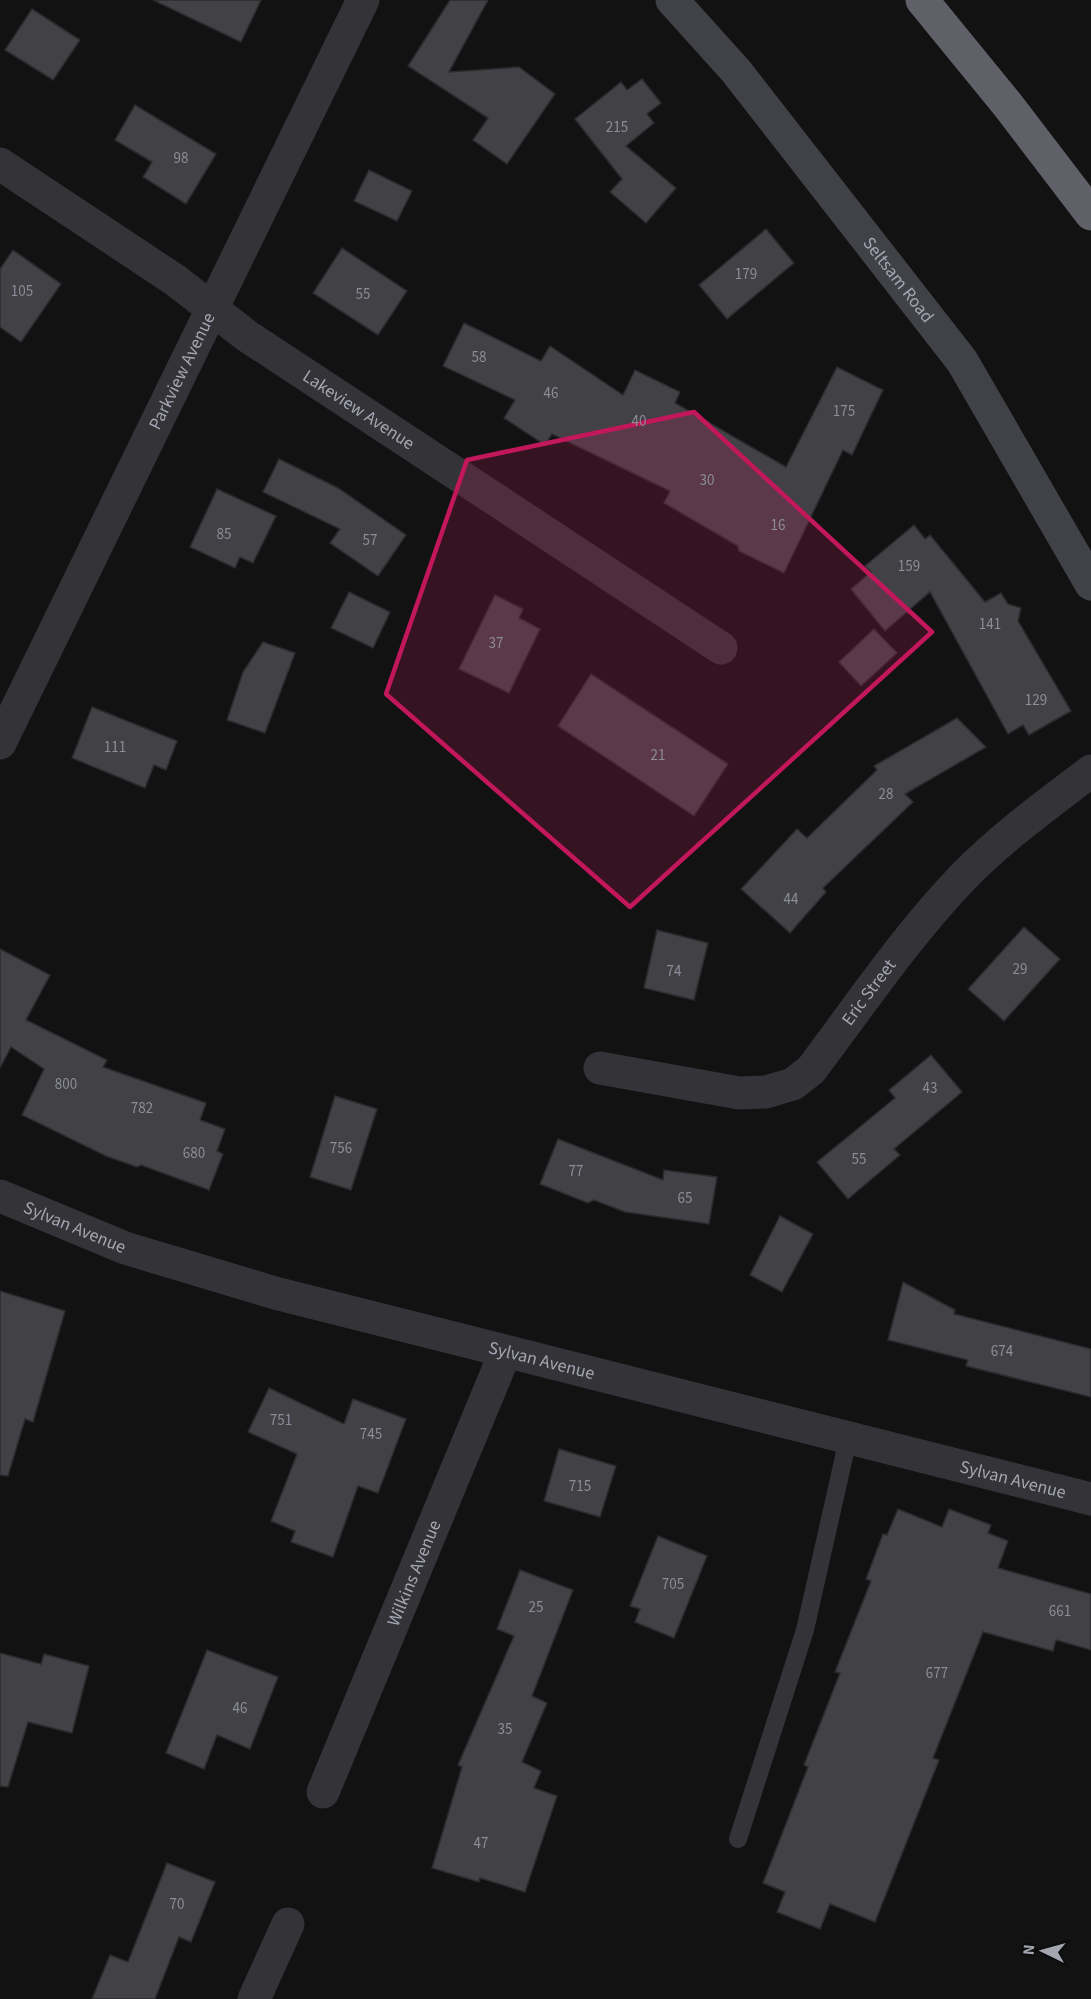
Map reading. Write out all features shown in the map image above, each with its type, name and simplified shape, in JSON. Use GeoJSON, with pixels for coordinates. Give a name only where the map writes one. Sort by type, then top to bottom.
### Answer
{"type":"FeatureCollection","features":[{"type":"Feature","properties":{"kind":"highway"},"geometry":{"type":"LineString","coordinates":[[922,0],[1007,104],[1091,214]]}},
{"type":"Feature","properties":{"kind":"main road","name":"Seltsam Road"},"geometry":{"type":"LineString","coordinates":[[672,0],[736,71],[962,361],[1091,584]]}},
{"type":"Feature","properties":{"kind":"street","name":"Parkview Avenue"},"geometry":{"type":"LineString","coordinates":[[0,743],[363,0]]}},
{"type":"Feature","properties":{"kind":"street","name":"Lakeview Avenue"},"geometry":{"type":"LineString","coordinates":[[0,164],[175,280],[247,336],[721,648]]}},
{"type":"Feature","properties":{"kind":"street","name":"Eric Street"},"geometry":{"type":"LineString","coordinates":[[600,1068],[739,1093],[766,1092],[793,1084],[811,1070],[935,908],[964,876],[995,846],[1091,771]]}},
{"type":"Feature","properties":{"kind":"street","name":"Sylvan Avenue"},"geometry":{"type":"LineString","coordinates":[[0,1196],[125,1248],[275,1293],[1091,1500]]}},
{"type":"Feature","properties":{"kind":"street","name":"Wilkins Avenue"},"geometry":{"type":"LineString","coordinates":[[324,1792],[505,1353]]}},
{"type":"Feature","properties":{"kind":"street"},"geometry":{"type":"LineString","coordinates":[[254,1999],[288,1923]]}},
{"type":"Feature","properties":{"kind":"lane"},"geometry":{"type":"LineString","coordinates":[[738,1839],[806,1630],[848,1439]]}},
{"type":"Feature","properties":{"kind":"highlighted area"},"geometry":{"type":"Polygon","coordinates":[[[694,412],[932,632],[630,907],[386,694],[467,460],[694,412]]]}},
{"type":"Feature","properties":{"kind":"building"},"geometry":{"type":"Polygon","coordinates":[[[153,0],[261,0],[241,42],[153,0]]]}},
{"type":"Feature","properties":{"kind":"building"},"geometry":{"type":"Polygon","coordinates":[[[450,0],[488,0],[449,72],[519,67],[555,94],[507,164],[473,140],[488,118],[408,66],[450,0]]]}},
{"type":"Feature","properties":{"kind":"building"},"geometry":{"type":"Polygon","coordinates":[[[32,9],[80,40],[53,80],[5,50],[32,9]]]}},
{"type":"Feature","properties":{"kind":"building"},"geometry":{"type":"Polygon","coordinates":[[[642,79],[661,103],[647,114],[654,123],[626,146],[676,188],[646,223],[610,192],[622,179],[575,119],[621,82],[627,90],[642,79]]]}},
{"type":"Feature","properties":{"kind":"building"},"geometry":{"type":"Polygon","coordinates":[[[135,105],[216,154],[186,204],[143,177],[152,162],[115,140],[135,105]]]}},
{"type":"Feature","properties":{"kind":"building"},"geometry":{"type":"Polygon","coordinates":[[[369,170],[412,191],[397,221],[354,201],[369,170]]]}},
{"type":"Feature","properties":{"kind":"building"},"geometry":{"type":"Polygon","coordinates":[[[766,229],[794,263],[727,319],[699,285],[766,229]]]}},
{"type":"Feature","properties":{"kind":"building"},"geometry":{"type":"Polygon","coordinates":[[[342,248],[407,291],[378,335],[313,293],[342,248]]]}},
{"type":"Feature","properties":{"kind":"building"},"geometry":{"type":"Polygon","coordinates":[[[13,250],[61,284],[21,342],[0,327],[0,269],[13,250]]]}},
{"type":"Feature","properties":{"kind":"building"},"geometry":{"type":"Polygon","coordinates":[[[464,323],[541,361],[550,346],[623,395],[635,370],[680,392],[675,403],[786,467],[837,367],[883,390],[852,455],[843,450],[784,573],[739,551],[738,546],[664,503],[670,491],[552,434],[545,445],[504,418],[515,400],[443,366],[464,323]]]}},
{"type":"Feature","properties":{"kind":"building"},"geometry":{"type":"Polygon","coordinates":[[[279,459],[338,488],[406,535],[378,576],[330,543],[340,529],[263,492],[279,459]]]}},
{"type":"Feature","properties":{"kind":"building"},"geometry":{"type":"Polygon","coordinates":[[[217,489],[276,516],[253,563],[240,557],[235,568],[190,547],[217,489]]]}},
{"type":"Feature","properties":{"kind":"building"},"geometry":{"type":"Polygon","coordinates":[[[914,525],[925,539],[930,535],[985,602],[1001,593],[1008,604],[1021,608],[1018,621],[1071,711],[1029,735],[1023,725],[1008,734],[930,592],[885,631],[851,589],[871,572],[865,566],[914,525]]]}},
{"type":"Feature","properties":{"kind":"building"},"geometry":{"type":"Polygon","coordinates":[[[349,592],[390,612],[373,648],[331,628],[349,592]]]}},
{"type":"Feature","properties":{"kind":"building"},"geometry":{"type":"Polygon","coordinates":[[[495,595],[523,609],[519,618],[540,629],[509,693],[459,669],[495,595]]]}},
{"type":"Feature","properties":{"kind":"building"},"geometry":{"type":"Polygon","coordinates":[[[874,629],[897,653],[861,686],[839,662],[874,629]]]}},
{"type":"Feature","properties":{"kind":"building"},"geometry":{"type":"Polygon","coordinates":[[[263,642],[295,653],[265,733],[227,720],[243,672],[263,642]]]}},
{"type":"Feature","properties":{"kind":"building"},"geometry":{"type":"Polygon","coordinates":[[[591,674],[728,764],[694,816],[558,726],[591,674]]]}},
{"type":"Feature","properties":{"kind":"building"},"geometry":{"type":"Polygon","coordinates":[[[92,707],[177,741],[166,770],[154,765],[145,788],[72,758],[92,707]]]}},
{"type":"Feature","properties":{"kind":"building"},"geometry":{"type":"Polygon","coordinates":[[[957,718],[986,747],[905,794],[913,802],[823,888],[826,892],[790,933],[741,889],[797,829],[807,838],[877,770],[874,766],[957,718]]]}},
{"type":"Feature","properties":{"kind":"building"},"geometry":{"type":"Polygon","coordinates":[[[1024,927],[1060,959],[1004,1021],[968,989],[1024,927]]]}},
{"type":"Feature","properties":{"kind":"building"},"geometry":{"type":"Polygon","coordinates":[[[657,930],[708,943],[694,1000],[644,988],[657,930]]]}},
{"type":"Feature","properties":{"kind":"building"},"geometry":{"type":"Polygon","coordinates":[[[0,949],[50,975],[26,1020],[107,1060],[103,1067],[206,1103],[200,1120],[225,1129],[217,1151],[223,1154],[209,1190],[141,1165],[137,1167],[106,1156],[22,1115],[44,1069],[11,1047],[0,1068],[0,949]]]}},
{"type":"Feature","properties":{"kind":"building"},"geometry":{"type":"Polygon","coordinates":[[[931,1055],[962,1092],[894,1149],[900,1155],[848,1199],[817,1162],[895,1098],[889,1090],[931,1055]]]}},
{"type":"Feature","properties":{"kind":"building"},"geometry":{"type":"Polygon","coordinates":[[[335,1096],[377,1109],[351,1190],[310,1177],[335,1096]]]}},
{"type":"Feature","properties":{"kind":"building"},"geometry":{"type":"Polygon","coordinates":[[[558,1139],[663,1180],[664,1170],[717,1177],[709,1224],[625,1212],[594,1200],[588,1203],[540,1184],[558,1139]]]}},
{"type":"Feature","properties":{"kind":"building"},"geometry":{"type":"Polygon","coordinates":[[[780,1216],[813,1234],[782,1292],[750,1275],[780,1216]]]}},
{"type":"Feature","properties":{"kind":"building"},"geometry":{"type":"Polygon","coordinates":[[[903,1282],[955,1310],[954,1314],[1091,1349],[1091,1397],[966,1366],[968,1360],[888,1340],[903,1282]]]}},
{"type":"Feature","properties":{"kind":"building"},"geometry":{"type":"Polygon","coordinates":[[[0,1291],[65,1311],[33,1422],[25,1419],[8,1476],[0,1475],[0,1291]]]}},
{"type":"Feature","properties":{"kind":"building"},"geometry":{"type":"Polygon","coordinates":[[[269,1388],[344,1424],[353,1399],[406,1419],[378,1493],[358,1486],[333,1557],[291,1542],[295,1531],[271,1521],[297,1454],[248,1432],[269,1388]]]}},
{"type":"Feature","properties":{"kind":"building"},"geometry":{"type":"Polygon","coordinates":[[[559,1449],[616,1466],[600,1517],[544,1501],[559,1449]]]}},
{"type":"Feature","properties":{"kind":"building"},"geometry":{"type":"Polygon","coordinates":[[[898,1509],[942,1527],[949,1509],[991,1525],[988,1533],[1008,1541],[998,1568],[1091,1594],[1091,1650],[1056,1640],[1053,1651],[983,1632],[933,1758],[939,1760],[875,1922],[830,1904],[820,1929],[777,1912],[785,1892],[763,1883],[808,1767],[804,1765],[840,1673],[835,1672],[871,1581],[866,1579],[883,1534],[887,1535],[898,1509]]]}},
{"type":"Feature","properties":{"kind":"building"},"geometry":{"type":"Polygon","coordinates":[[[658,1536],[707,1556],[674,1638],[635,1622],[640,1609],[630,1606],[658,1536]]]}},
{"type":"Feature","properties":{"kind":"building"},"geometry":{"type":"Polygon","coordinates":[[[520,1570],[573,1590],[532,1696],[547,1703],[522,1762],[541,1771],[534,1788],[557,1796],[525,1892],[480,1878],[479,1882],[432,1868],[462,1767],[458,1765],[514,1636],[497,1629],[520,1570]]]}},
{"type":"Feature","properties":{"kind":"building"},"geometry":{"type":"Polygon","coordinates":[[[207,1650],[278,1677],[250,1749],[217,1735],[204,1769],[166,1753],[207,1650]]]}},
{"type":"Feature","properties":{"kind":"building"},"geometry":{"type":"Polygon","coordinates":[[[0,1653],[41,1664],[44,1654],[89,1666],[72,1733],[28,1722],[8,1787],[0,1786],[0,1653]]]}},
{"type":"Feature","properties":{"kind":"building"},"geometry":{"type":"Polygon","coordinates":[[[167,1863],[215,1882],[191,1942],[179,1937],[155,1999],[92,1999],[110,1955],[128,1962],[167,1863]]]}}]}
